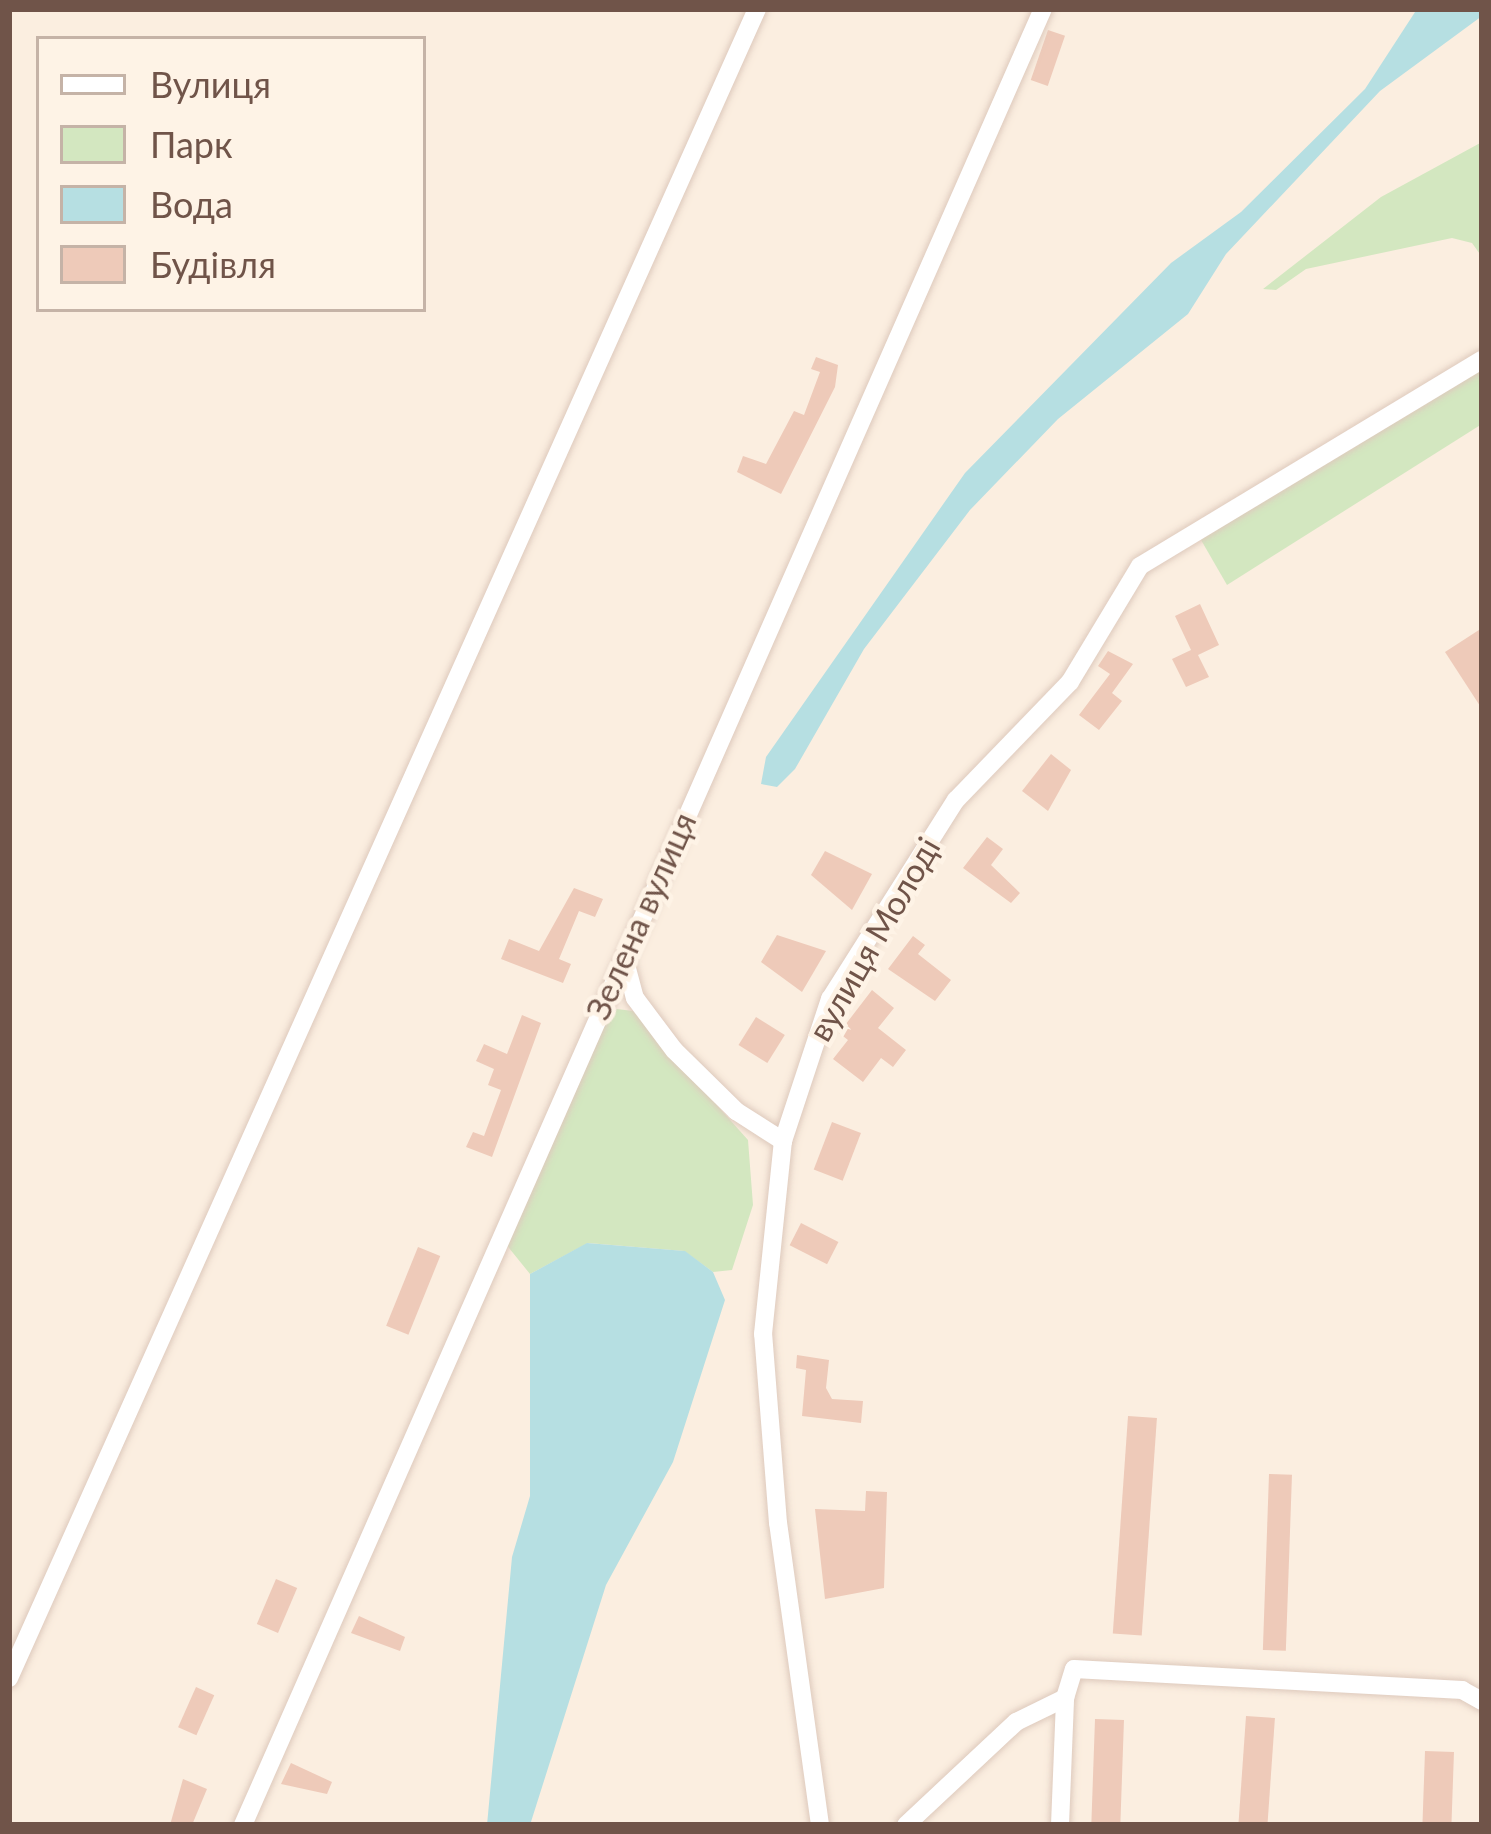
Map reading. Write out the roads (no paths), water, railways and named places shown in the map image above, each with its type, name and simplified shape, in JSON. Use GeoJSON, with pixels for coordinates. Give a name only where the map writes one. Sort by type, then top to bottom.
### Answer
{"type":"FeatureCollection","features":[{"type":"Feature","properties":{"kind":"street"},"geometry":{"type":"LineString","coordinates":[[9,1678],[757,9]]}},
{"type":"Feature","properties":{"kind":"street","name":"Зелена вулиця"},"geometry":{"type":"LineString","coordinates":[[243,1825],[1043,9]]}},
{"type":"Feature","properties":{"kind":"street","name":"вулиця Молоді"},"geometry":{"type":"LineString","coordinates":[[820,1825],[778,1523],[763,1334],[783,1141],[806,1058],[870,932],[956,800],[1070,682],[1129,580],[1155,554],[1482,359]]}},
{"type":"Feature","properties":{"kind":"street"},"geometry":{"type":"LineString","coordinates":[[624,955],[635,998],[674,1050],[736,1111],[783,1141]]}},
{"type":"Feature","properties":{"kind":"street"},"geometry":{"type":"LineString","coordinates":[[1060,1825],[1065,1698],[1074,1670],[1089,1667],[1462,1690],[1482,1701]]}},
{"type":"Feature","properties":{"kind":"street"},"geometry":{"type":"LineString","coordinates":[[906,1825],[1016,1722],[1065,1698]]}},
{"type":"Feature","properties":{"kind":"water"},"geometry":{"type":"Polygon","coordinates":[[[1417,9],[1482,9],[1482,16],[1380,91],[1226,254],[1188,314],[1058,419],[970,510],[864,649],[795,769],[777,787],[761,784],[766,757],[965,473],[1171,263],[1241,212],[1365,89],[1417,9]]]}},
{"type":"Feature","properties":{"kind":"water"},"geometry":{"type":"Polygon","coordinates":[[[587,1243],[685,1251],[713,1272],[725,1300],[673,1462],[606,1585],[530,1825],[487,1825],[512,1557],[530,1496],[530,1274],[587,1243]]]}}]}
